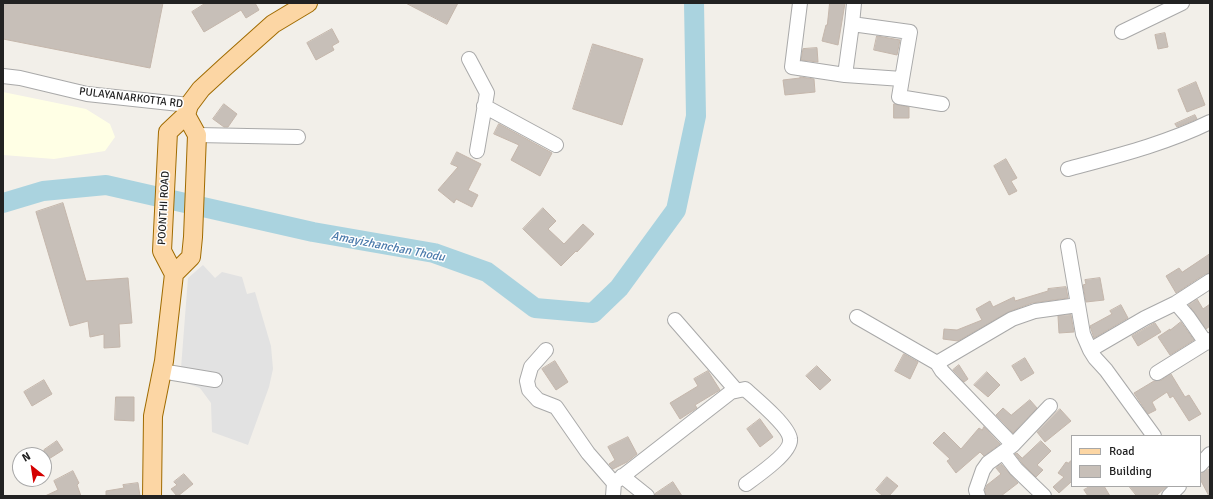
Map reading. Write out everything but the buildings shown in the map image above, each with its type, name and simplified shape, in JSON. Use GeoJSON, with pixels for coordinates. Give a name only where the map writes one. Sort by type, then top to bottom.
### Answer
{"type":"FeatureCollection","features":[{"type":"Feature","properties":{"kind":"main road","name":"POONTHI ROAD"},"geometry":{"type":"LineString","coordinates":[[174,274],[162,251],[168,132],[187,110],[201,89],[273,24],[308,3]]}},
{"type":"Feature","properties":{"kind":"main road"},"geometry":{"type":"LineString","coordinates":[[152,496],[153,416],[161,371],[174,274],[191,257],[193,237],[197,142],[187,110]]}},
{"type":"Feature","properties":{"kind":"street"},"geometry":{"type":"LineString","coordinates":[[800,3],[792,67],[845,75],[902,79]]}},
{"type":"Feature","properties":{"kind":"street"},"geometry":{"type":"LineString","coordinates":[[845,75],[854,3]]}},
{"type":"Feature","properties":{"kind":"street"},"geometry":{"type":"LineString","coordinates":[[1122,32],[1182,3]]}},
{"type":"Feature","properties":{"kind":"street"},"geometry":{"type":"LineString","coordinates":[[852,24],[910,32],[899,97],[942,104]]}},
{"type":"Feature","properties":{"kind":"street"},"geometry":{"type":"LineString","coordinates":[[469,59],[487,93],[477,151]]}},
{"type":"Feature","properties":{"kind":"street","name":"PULAYANARKOTTA RD"},"geometry":{"type":"LineString","coordinates":[[3,76],[20,78],[87,94],[187,110]]}},
{"type":"Feature","properties":{"kind":"street"},"geometry":{"type":"LineString","coordinates":[[484,106],[556,145]]}},
{"type":"Feature","properties":{"kind":"street"},"geometry":{"type":"LineString","coordinates":[[1068,169],[1124,154],[1186,134],[1210,122]]}},
{"type":"Feature","properties":{"kind":"street"},"geometry":{"type":"LineString","coordinates":[[197,142],[298,137]]}},
{"type":"Feature","properties":{"kind":"street"},"geometry":{"type":"LineString","coordinates":[[1068,246],[1083,334],[1090,350],[1153,435]]}},
{"type":"Feature","properties":{"kind":"street"},"geometry":{"type":"LineString","coordinates":[[1090,350],[1145,318],[1176,303],[1210,281]]}},
{"type":"Feature","properties":{"kind":"street"},"geometry":{"type":"LineString","coordinates":[[1157,373],[1208,341],[1176,303]]}},
{"type":"Feature","properties":{"kind":"street"},"geometry":{"type":"LineString","coordinates":[[937,363],[1012,319],[1035,311],[1078,305]]}},
{"type":"Feature","properties":{"kind":"street"},"geometry":{"type":"LineString","coordinates":[[857,317],[937,363],[942,371],[1008,449],[1016,469],[1044,496]]}},
{"type":"Feature","properties":{"kind":"street"},"geometry":{"type":"LineString","coordinates":[[675,320],[736,390]]}},
{"type":"Feature","properties":{"kind":"street"},"geometry":{"type":"LineString","coordinates":[[546,350],[531,367],[527,381],[529,390],[538,400],[556,407],[588,453],[616,485],[647,496]]}},
{"type":"Feature","properties":{"kind":"street"},"geometry":{"type":"LineString","coordinates":[[161,371],[215,380]]}},
{"type":"Feature","properties":{"kind":"street"},"geometry":{"type":"LineString","coordinates":[[616,485],[731,392],[745,388],[782,424],[788,432],[790,439],[789,446],[782,454],[766,470],[746,484]]}},
{"type":"Feature","properties":{"kind":"street"},"geometry":{"type":"LineString","coordinates":[[978,496],[976,490],[983,470],[988,463],[1008,449],[1050,406]]}},
{"type":"Feature","properties":{"kind":"street"},"geometry":{"type":"LineString","coordinates":[[1201,464],[1210,454]]}},
{"type":"Feature","properties":{"kind":"street"},"geometry":{"type":"LineString","coordinates":[[1169,496],[1178,487]]}},
{"type":"Feature","properties":{"kind":"shaded area"},"geometry":{"type":"Polygon","coordinates":[[[3,92],[86,109],[110,124],[115,137],[105,151],[54,159],[3,155],[3,92]]]}},
{"type":"Feature","properties":{"kind":"shaded area"},"geometry":{"type":"Polygon","coordinates":[[[203,265],[215,278],[222,272],[242,277],[247,294],[255,292],[271,346],[273,369],[269,387],[248,445],[212,432],[211,403],[200,388],[180,381],[188,278],[203,265]]]}},
{"type":"Feature","properties":{"kind":"waterway","name":"Amayizhanchan Thodu"},"geometry":{"type":"LineString","coordinates":[[3,203],[43,191],[106,185],[313,232],[434,253],[487,272],[535,308],[593,313],[619,288],[676,210],[696,116],[694,3]]}}]}
